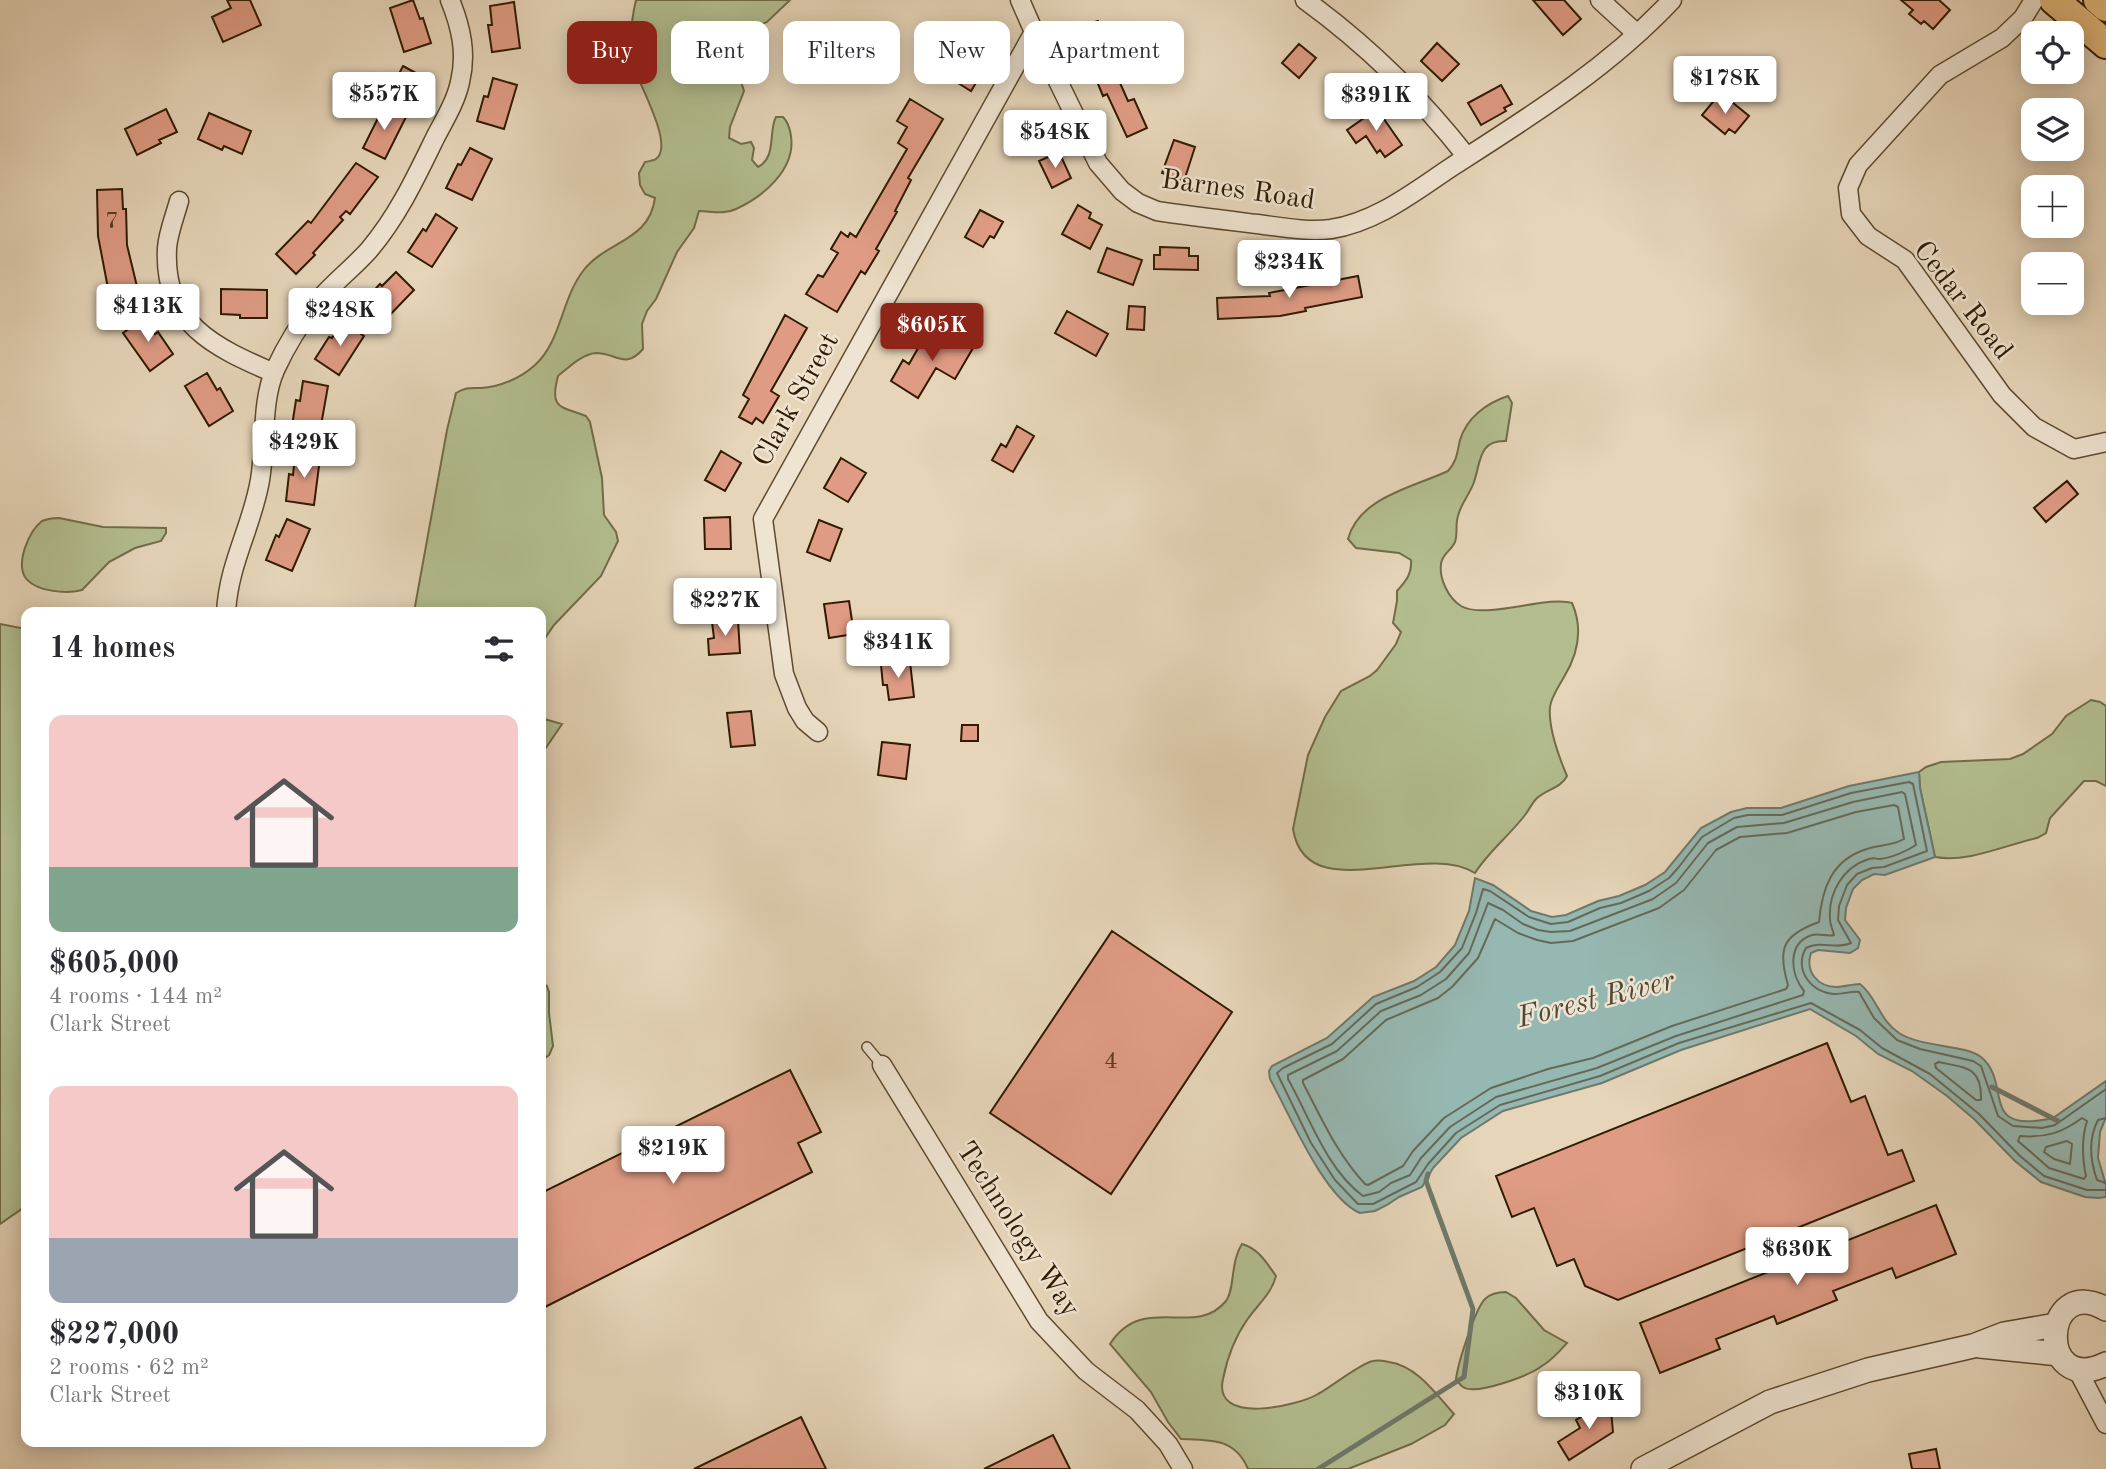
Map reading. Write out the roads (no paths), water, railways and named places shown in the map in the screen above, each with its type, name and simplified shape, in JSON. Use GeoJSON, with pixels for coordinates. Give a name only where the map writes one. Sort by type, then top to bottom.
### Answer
{"type":"FeatureCollection","features":[{"type":"Feature","properties":{"kind":"main road"},"geometry":{"type":"LineString","coordinates":[[2054,0],[2106,44]]}},
{"type":"Feature","properties":{"kind":"main road"},"geometry":{"type":"LineString","coordinates":[[2098,0],[2106,7]]}},
{"type":"Feature","properties":{"kind":"street"},"geometry":{"type":"LineString","coordinates":[[226,607],[227,589],[235,558],[252,513],[260,479],[264,421],[274,373],[292,336],[318,301],[369,251],[391,221],[460,84],[464,52],[460,25],[450,0]]}},
{"type":"Feature","properties":{"kind":"street"},"geometry":{"type":"LineString","coordinates":[[1020,0],[1029,21]]}},
{"type":"Feature","properties":{"kind":"street"},"geometry":{"type":"LineString","coordinates":[[1305,0],[1396,75],[1441,123],[1467,157]]}},
{"type":"Feature","properties":{"kind":"street"},"geometry":{"type":"LineString","coordinates":[[1601,0],[1637,34]]}},
{"type":"Feature","properties":{"kind":"street","name":"Barnes Road"},"geometry":{"type":"LineString","coordinates":[[1059,84],[1098,163],[1122,191],[1138,203],[1157,211],[1289,228],[1331,229],[1379,214],[1573,88],[1637,34],[1672,0]]}},
{"type":"Feature","properties":{"kind":"street","name":"Cedar Road"},"geometry":{"type":"LineString","coordinates":[[2034,0],[2023,18],[2002,38],[1941,75],[1858,165],[1848,188],[1851,214],[1868,236],[1905,260],[2002,395],[2034,427],[2074,449],[2106,442]]}},
{"type":"Feature","properties":{"kind":"street","name":"Clark Street"},"geometry":{"type":"LineString","coordinates":[[818,732],[805,721],[797,708],[784,674],[763,519],[1024,50]]}},
{"type":"Feature","properties":{"kind":"street"},"geometry":{"type":"LineString","coordinates":[[179,201],[167,246],[169,280],[178,307],[202,336],[229,354],[274,373]]}},
{"type":"Feature","properties":{"kind":"street","name":"Technology Way"},"geometry":{"type":"LineString","coordinates":[[882,1065],[1039,1321],[1086,1371],[1145,1418],[1168,1444],[1183,1469]]}},
{"type":"Feature","properties":{"kind":"street"},"geometry":{"type":"LineString","coordinates":[[2106,1309],[2095,1304],[2076,1304],[2060,1316],[2054,1335],[2106,1423]]}},
{"type":"Feature","properties":{"kind":"street"},"geometry":{"type":"LineString","coordinates":[[1643,1469],[1770,1402],[1868,1370],[1973,1346],[2004,1334],[2056,1325]]}},
{"type":"Feature","properties":{"kind":"street"},"geometry":{"type":"LineString","coordinates":[[1973,1346],[2067,1361],[2086,1370],[2106,1364]]}},
{"type":"Feature","properties":{"kind":"lane"},"geometry":{"type":"LineString","coordinates":[[867,1047],[882,1065]]}},
{"type":"Feature","properties":{"kind":"water"},"geometry":{"type":"Polygon","coordinates":[[[1919,772],[1935,857],[1885,875],[1874,874],[1862,880],[1853,889],[1845,920],[1860,940],[1858,948],[1850,953],[1818,950],[1811,953],[1811,972],[1818,981],[1830,986],[1860,984],[1892,1028],[1908,1038],[1964,1050],[1981,1057],[1995,1080],[2000,1104],[2005,1113],[2014,1119],[2029,1121],[2053,1118],[2106,1081],[2106,1117],[2100,1132],[2098,1158],[2106,1185],[2106,1197],[2085,1197],[2041,1182],[1947,1096],[1912,1071],[1878,1054],[1856,1036],[1810,1009],[1681,1050],[1602,1083],[1503,1111],[1461,1138],[1433,1168],[1422,1187],[1375,1211],[1360,1213],[1333,1191],[1297,1132],[1270,1079],[1269,1071],[1272,1066],[1327,1038],[1373,997],[1414,981],[1436,967],[1455,945],[1469,911],[1475,878],[1493,885],[1531,911],[1552,917],[1566,915],[1645,885],[1665,872],[1701,828],[1731,812],[1747,808],[1781,808],[1849,786],[1919,772]]]}},
{"type":"Feature","properties":{"kind":"waterway","name":"Forest River"},"geometry":{"type":"LineString","coordinates":[[1992,1087],[2058,1121]]}},
{"type":"Feature","properties":{"kind":"waterway","name":"Forest River"},"geometry":{"type":"LineString","coordinates":[[1318,1469],[1464,1377],[1473,1309],[1426,1181],[1428,1174]]}}]}
